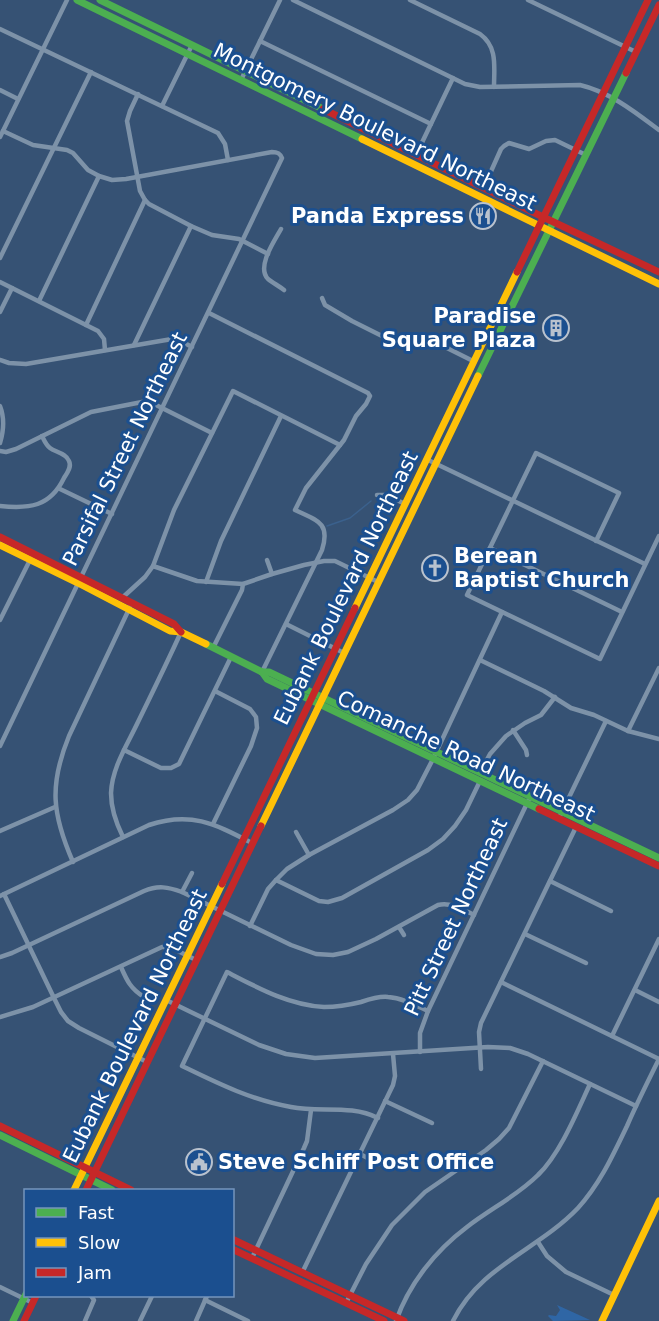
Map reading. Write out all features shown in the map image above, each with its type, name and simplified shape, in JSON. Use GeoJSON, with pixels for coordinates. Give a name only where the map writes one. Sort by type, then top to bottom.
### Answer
{"type":"FeatureCollection","features":[{"type":"Feature","properties":{"kind":"main road","name":"Montgomery Boulevard Northeast"},"geometry":{"type":"LineString","coordinates":[[76,0],[659,284]]}},
{"type":"Feature","properties":{"kind":"main road","name":"Montgomery Boulevard Northeast"},"geometry":{"type":"LineString","coordinates":[[100,0],[659,272]]}},
{"type":"Feature","properties":{"kind":"main road","name":"Eubank Boulevard Northeast"},"geometry":{"type":"LineString","coordinates":[[75,1189],[604,94],[647,0]]}},
{"type":"Feature","properties":{"kind":"main road","name":"Eubank Boulevard Northeast"},"geometry":{"type":"LineString","coordinates":[[87,1189],[435,463],[659,6]]}},
{"type":"Feature","properties":{"kind":"main road"},"geometry":{"type":"LineString","coordinates":[[451,182],[454,180],[478,190],[484,187]]}},
{"type":"Feature","properties":{"kind":"main road","name":"Comanche Road Northeast"},"geometry":{"type":"LineString","coordinates":[[0,537],[32,557]]}},
{"type":"Feature","properties":{"kind":"main road","name":"Comanche Road Northeast"},"geometry":{"type":"LineString","coordinates":[[0,545],[32,557],[80,580],[170,630],[181,632],[262,672],[267,679],[321,701],[560,815],[659,858]]}},
{"type":"Feature","properties":{"kind":"main road","name":"Comanche Road Northeast"},"geometry":{"type":"LineString","coordinates":[[578,823],[659,866]]}},
{"type":"Feature","properties":{"kind":"main road"},"geometry":{"type":"LineString","coordinates":[[0,1126],[126,1189]]}},
{"type":"Feature","properties":{"kind":"main road"},"geometry":{"type":"LineString","coordinates":[[0,1134],[108,1189]]}},
{"type":"Feature","properties":{"kind":"main road"},"geometry":{"type":"LineString","coordinates":[[602,1321],[658,1204]]}},
{"type":"Feature","properties":{"kind":"main road"},"geometry":{"type":"LineString","coordinates":[[234,1240],[399,1320]]}},
{"type":"Feature","properties":{"kind":"main road"},"geometry":{"type":"LineString","coordinates":[[234,1250],[384,1321]]}},
{"type":"Feature","properties":{"kind":"main road"},"geometry":{"type":"LineString","coordinates":[[13,1321],[25,1297]]}},
{"type":"Feature","properties":{"kind":"main road"},"geometry":{"type":"LineString","coordinates":[[24,1321],[35,1299]]}},
{"type":"Feature","properties":{"kind":"street"},"geometry":{"type":"LineString","coordinates":[[0,138],[67,0]]}},
{"type":"Feature","properties":{"kind":"street"},"geometry":{"type":"LineString","coordinates":[[240,80],[280,0]]}},
{"type":"Feature","properties":{"kind":"street"},"geometry":{"type":"LineString","coordinates":[[293,0],[472,86],[580,85],[604,94],[630,108],[659,130]]}},
{"type":"Feature","properties":{"kind":"street"},"geometry":{"type":"LineString","coordinates":[[410,0],[485,38],[493,50],[494,87]]}},
{"type":"Feature","properties":{"kind":"street"},"geometry":{"type":"LineString","coordinates":[[528,0],[636,52]]}},
{"type":"Feature","properties":{"kind":"street"},"geometry":{"type":"LineString","coordinates":[[647,0],[659,6]]}},
{"type":"Feature","properties":{"kind":"street"},"geometry":{"type":"LineString","coordinates":[[0,29],[218,133],[225,144],[228,160],[119,180],[99,176],[88,170],[73,153],[67,150],[33,145],[3,131]]}},
{"type":"Feature","properties":{"kind":"street"},"geometry":{"type":"LineString","coordinates":[[260,41],[431,124]]}},
{"type":"Feature","properties":{"kind":"street"},"geometry":{"type":"LineString","coordinates":[[162,106],[192,45]]}},
{"type":"Feature","properties":{"kind":"street"},"geometry":{"type":"LineString","coordinates":[[0,258],[91,72]]}},
{"type":"Feature","properties":{"kind":"street"},"geometry":{"type":"LineString","coordinates":[[412,163],[453,78]]}},
{"type":"Feature","properties":{"kind":"street"},"geometry":{"type":"LineString","coordinates":[[0,90],[18,99]]}},
{"type":"Feature","properties":{"kind":"street"},"geometry":{"type":"LineString","coordinates":[[138,94],[127,121],[140,191],[145,201],[191,226],[212,235],[235,238],[268,254]]}},
{"type":"Feature","properties":{"kind":"street"},"geometry":{"type":"LineString","coordinates":[[484,187],[501,150],[508,143],[529,149],[546,141],[555,140],[585,155]]}},
{"type":"Feature","properties":{"kind":"street","name":"Parsifal Street Northeast"},"geometry":{"type":"LineString","coordinates":[[0,746],[282,158],[281,154],[272,152],[228,160]]}},
{"type":"Feature","properties":{"kind":"street"},"geometry":{"type":"LineString","coordinates":[[39,302],[99,176]]}},
{"type":"Feature","properties":{"kind":"street"},"geometry":{"type":"LineString","coordinates":[[86,325],[145,201]]}},
{"type":"Feature","properties":{"kind":"street"},"geometry":{"type":"LineString","coordinates":[[134,345],[191,226]]}},
{"type":"Feature","properties":{"kind":"street"},"geometry":{"type":"LineString","coordinates":[[281,228],[264,266],[265,275],[284,290]]}},
{"type":"Feature","properties":{"kind":"street"},"geometry":{"type":"LineString","coordinates":[[0,282],[98,331],[104,339],[105,350]]}},
{"type":"Feature","properties":{"kind":"street"},"geometry":{"type":"LineString","coordinates":[[0,312],[12,288]]}},
{"type":"Feature","properties":{"kind":"street"},"geometry":{"type":"LineString","coordinates":[[322,298],[325,305],[398,344],[424,341],[437,343],[473,361]]}},
{"type":"Feature","properties":{"kind":"street"},"geometry":{"type":"LineString","coordinates":[[209,313],[368,393],[369,399],[356,416],[340,445],[306,488],[295,510],[323,525],[324,546],[262,672]]}},
{"type":"Feature","properties":{"kind":"street"},"geometry":{"type":"LineString","coordinates":[[0,360],[26,364],[172,339],[177,339],[192,347]]}},
{"type":"Feature","properties":{"kind":"street"},"geometry":{"type":"LineString","coordinates":[[120,601],[153,566],[174,510],[233,391],[340,445]]}},
{"type":"Feature","properties":{"kind":"street"},"geometry":{"type":"LineString","coordinates":[[0,451],[16,449],[91,412],[142,402],[154,404],[212,433]]}},
{"type":"Feature","properties":{"kind":"street"},"geometry":{"type":"LineString","coordinates":[[0,406],[4,420],[0,443]]}},
{"type":"Feature","properties":{"kind":"street"},"geometry":{"type":"LineString","coordinates":[[206,582],[221,541],[281,416]]}},
{"type":"Feature","properties":{"kind":"street"},"geometry":{"type":"LineString","coordinates":[[0,506],[35,505],[48,500],[60,489],[69,470],[69,460],[51,449],[42,436]]}},
{"type":"Feature","properties":{"kind":"street"},"geometry":{"type":"LineString","coordinates":[[596,541],[619,493],[536,453],[467,595],[600,659],[659,536]]}},
{"type":"Feature","properties":{"kind":"street"},"geometry":{"type":"LineString","coordinates":[[426,459],[645,564]]}},
{"type":"Feature","properties":{"kind":"street"},"geometry":{"type":"LineString","coordinates":[[60,489],[112,514]]}},
{"type":"Feature","properties":{"kind":"street"},"geometry":{"type":"LineString","coordinates":[[378,495],[387,495],[405,504]]}},
{"type":"Feature","properties":{"kind":"street"},"geometry":{"type":"LineString","coordinates":[[490,548],[622,612]]}},
{"type":"Feature","properties":{"kind":"street"},"geometry":{"type":"LineString","coordinates":[[0,620],[5,604],[32,557]]}},
{"type":"Feature","properties":{"kind":"street"},"geometry":{"type":"LineString","coordinates":[[267,560],[272,574]]}},
{"type":"Feature","properties":{"kind":"street"},"geometry":{"type":"LineString","coordinates":[[153,566],[197,581],[243,584],[316,562],[335,561],[378,582]]}},
{"type":"Feature","properties":{"kind":"street"},"geometry":{"type":"LineString","coordinates":[[213,648],[243,584]]}},
{"type":"Feature","properties":{"kind":"street"},"geometry":{"type":"LineString","coordinates":[[72,862],[62,838],[55,807],[56,776],[60,758],[130,606]]}},
{"type":"Feature","properties":{"kind":"street"},"geometry":{"type":"LineString","coordinates":[[250,926],[265,895],[276,880],[293,864],[402,804],[421,784],[502,612]]}},
{"type":"Feature","properties":{"kind":"street"},"geometry":{"type":"LineString","coordinates":[[286,624],[344,653]]}},
{"type":"Feature","properties":{"kind":"street"},"geometry":{"type":"LineString","coordinates":[[123,837],[113,813],[111,790],[114,775],[181,632]]}},
{"type":"Feature","properties":{"kind":"street"},"geometry":{"type":"LineString","coordinates":[[124,750],[161,768],[175,766],[182,759],[231,657]]}},
{"type":"Feature","properties":{"kind":"street"},"geometry":{"type":"LineString","coordinates":[[480,660],[555,697],[571,708],[594,715],[628,731],[659,739]]}},
{"type":"Feature","properties":{"kind":"street"},"geometry":{"type":"LineString","coordinates":[[628,731],[659,668]]}},
{"type":"Feature","properties":{"kind":"street"},"geometry":{"type":"LineString","coordinates":[[213,824],[251,746],[257,728],[256,717],[250,709],[215,691]]}},
{"type":"Feature","properties":{"kind":"street"},"geometry":{"type":"LineString","coordinates":[[276,880],[319,901],[328,902],[342,898],[428,850],[443,839],[466,810],[490,754],[513,730],[541,715],[555,697]]}},
{"type":"Feature","properties":{"kind":"street"},"geometry":{"type":"LineString","coordinates":[[560,815],[606,721]]}},
{"type":"Feature","properties":{"kind":"street"},"geometry":{"type":"LineString","coordinates":[[513,730],[526,750],[526,755]]}},
{"type":"Feature","properties":{"kind":"street","name":"Pitt Street Northeast"},"geometry":{"type":"LineString","coordinates":[[420,1052],[420,1033],[428,1011],[529,800]]}},
{"type":"Feature","properties":{"kind":"street"},"geometry":{"type":"LineString","coordinates":[[0,831],[55,807]]}},
{"type":"Feature","properties":{"kind":"street"},"geometry":{"type":"LineString","coordinates":[[147,1062],[68,1021],[61,1012],[2,895],[149,825],[163,821],[188,819],[213,824],[252,843]]}},
{"type":"Feature","properties":{"kind":"street"},"geometry":{"type":"LineString","coordinates":[[481,1069],[479,1032],[481,1023],[578,823]]}},
{"type":"Feature","properties":{"kind":"street"},"geometry":{"type":"LineString","coordinates":[[296,832],[309,855]]}},
{"type":"Feature","properties":{"kind":"street"},"geometry":{"type":"LineString","coordinates":[[182,892],[192,873]]}},
{"type":"Feature","properties":{"kind":"street"},"geometry":{"type":"LineString","coordinates":[[550,881],[611,911]]}},
{"type":"Feature","properties":{"kind":"street"},"geometry":{"type":"LineString","coordinates":[[0,957],[151,888],[164,886],[182,892],[304,951],[316,954],[333,955],[348,952],[399,927],[430,908],[444,904],[451,904],[474,915]]}},
{"type":"Feature","properties":{"kind":"street"},"geometry":{"type":"LineString","coordinates":[[399,927],[404,935]]}},
{"type":"Feature","properties":{"kind":"street"},"geometry":{"type":"LineString","coordinates":[[525,934],[586,963]]}},
{"type":"Feature","properties":{"kind":"street"},"geometry":{"type":"LineString","coordinates":[[612,1036],[658,942]]}},
{"type":"Feature","properties":{"kind":"street"},"geometry":{"type":"LineString","coordinates":[[0,1017],[54,998],[162,947],[170,947],[196,960]]}},
{"type":"Feature","properties":{"kind":"street"},"geometry":{"type":"LineString","coordinates":[[121,967],[134,990],[144,997]]}},
{"type":"Feature","properties":{"kind":"street"},"geometry":{"type":"LineString","coordinates":[[378,1118],[354,1110],[312,1110],[271,1103],[233,1090],[182,1066],[227,972],[285,1000],[309,1005],[324,1007],[348,1005],[386,996],[406,1001],[428,1011]]}},
{"type":"Feature","properties":{"kind":"street"},"geometry":{"type":"LineString","coordinates":[[453,1321],[473,1290],[505,1263],[538,1242],[576,1210],[599,1182],[659,1059],[501,982]]}},
{"type":"Feature","properties":{"kind":"street"},"geometry":{"type":"LineString","coordinates":[[635,990],[659,1002]]}},
{"type":"Feature","properties":{"kind":"street"},"geometry":{"type":"LineString","coordinates":[[165,1000],[259,1045],[286,1054],[315,1058],[479,1047],[510,1048],[528,1054],[636,1106]]}},
{"type":"Feature","properties":{"kind":"street"},"geometry":{"type":"LineString","coordinates":[[299,1280],[386,1101],[394,1081],[393,1054]]}},
{"type":"Feature","properties":{"kind":"street"},"geometry":{"type":"LineString","coordinates":[[346,1303],[378,1244],[403,1213],[425,1192],[494,1144],[509,1128],[543,1061]]}},
{"type":"Feature","properties":{"kind":"street"},"geometry":{"type":"LineString","coordinates":[[399,1320],[421,1273],[442,1247],[468,1226],[506,1201],[546,1166],[563,1139],[590,1084]]}},
{"type":"Feature","properties":{"kind":"street"},"geometry":{"type":"LineString","coordinates":[[386,1101],[432,1123]]}},
{"type":"Feature","properties":{"kind":"street"},"geometry":{"type":"LineString","coordinates":[[252,1258],[307,1141],[312,1110]]}},
{"type":"Feature","properties":{"kind":"street"},"geometry":{"type":"LineString","coordinates":[[360,1155],[379,1164]]}},
{"type":"Feature","properties":{"kind":"street"},"geometry":{"type":"LineString","coordinates":[[538,1242],[547,1256],[566,1272],[614,1295]]}},
{"type":"Feature","properties":{"kind":"street"},"geometry":{"type":"LineString","coordinates":[[0,1287],[24,1296]]}},
{"type":"Feature","properties":{"kind":"street"},"geometry":{"type":"LineString","coordinates":[[140,1321],[152,1297]]}},
{"type":"Feature","properties":{"kind":"street"},"geometry":{"type":"LineString","coordinates":[[86,1321],[93,1298]]}},
{"type":"Feature","properties":{"kind":"street"},"geometry":{"type":"LineString","coordinates":[[196,1321],[206,1298],[248,1321]]}},
{"type":"Feature","properties":{"kind":"shaded area"},"geometry":{"type":"Polygon","coordinates":[[[557,1305],[590,1320],[553,1321],[548,1316],[556,1316],[560,1310],[557,1305]]]}},
{"type":"Feature","properties":{"kind":"waterway"},"geometry":{"type":"LineString","coordinates":[[327,526],[350,518],[371,501]]}},
{"type":"Feature","properties":{"kind":"traffic: fast"},"geometry":{"type":"LineString","coordinates":[[77,0],[362,139]]}},
{"type":"Feature","properties":{"kind":"traffic: fast"},"geometry":{"type":"LineString","coordinates":[[100,0],[323,109]]}},
{"type":"Feature","properties":{"kind":"traffic: fast"},"geometry":{"type":"LineString","coordinates":[[478,376],[626,73]]}},
{"type":"Feature","properties":{"kind":"traffic: fast"},"geometry":{"type":"LineString","coordinates":[[206,644],[262,672],[267,679],[539,809]]}},
{"type":"Feature","properties":{"kind":"traffic: fast"},"geometry":{"type":"LineString","coordinates":[[262,672],[269,672],[659,858]]}},
{"type":"Feature","properties":{"kind":"traffic: fast"},"geometry":{"type":"LineString","coordinates":[[0,1135],[110,1189]]}},
{"type":"Feature","properties":{"kind":"traffic: fast"},"geometry":{"type":"LineString","coordinates":[[13,1321],[25,1297]]}},
{"type":"Feature","properties":{"kind":"traffic: slow"},"geometry":{"type":"LineString","coordinates":[[362,139],[659,284]]}},
{"type":"Feature","properties":{"kind":"traffic: slow"},"geometry":{"type":"LineString","coordinates":[[355,608],[517,272]]}},
{"type":"Feature","properties":{"kind":"traffic: slow"},"geometry":{"type":"LineString","coordinates":[[261,826],[478,376]]}},
{"type":"Feature","properties":{"kind":"traffic: slow"},"geometry":{"type":"LineString","coordinates":[[0,545],[170,631],[181,632],[206,644]]}},
{"type":"Feature","properties":{"kind":"traffic: slow"},"geometry":{"type":"LineString","coordinates":[[74,1189],[222,884]]}},
{"type":"Feature","properties":{"kind":"traffic: slow"},"geometry":{"type":"LineString","coordinates":[[602,1321],[659,1201]]}},
{"type":"Feature","properties":{"kind":"traffic: jam"},"geometry":{"type":"LineString","coordinates":[[517,272],[648,0]]}},
{"type":"Feature","properties":{"kind":"traffic: jam"},"geometry":{"type":"LineString","coordinates":[[626,73],[659,5]]}},
{"type":"Feature","properties":{"kind":"traffic: jam"},"geometry":{"type":"LineString","coordinates":[[323,109],[659,272]]}},
{"type":"Feature","properties":{"kind":"traffic: jam"},"geometry":{"type":"LineString","coordinates":[[0,537],[174,624],[181,632]]}},
{"type":"Feature","properties":{"kind":"traffic: jam"},"geometry":{"type":"LineString","coordinates":[[222,884],[355,608]]}},
{"type":"Feature","properties":{"kind":"traffic: jam"},"geometry":{"type":"LineString","coordinates":[[539,809],[659,866]]}},
{"type":"Feature","properties":{"kind":"traffic: jam"},"geometry":{"type":"LineString","coordinates":[[86,1189],[261,826]]}},
{"type":"Feature","properties":{"kind":"traffic: jam"},"geometry":{"type":"LineString","coordinates":[[0,1126],[129,1189]]}},
{"type":"Feature","properties":{"kind":"traffic: jam"},"geometry":{"type":"LineString","coordinates":[[234,1240],[404,1321]]}},
{"type":"Feature","properties":{"kind":"traffic: jam"},"geometry":{"type":"LineString","coordinates":[[234,1250],[384,1321]]}},
{"type":"Feature","properties":{"kind":"traffic: jam"},"geometry":{"type":"LineString","coordinates":[[24,1321],[36,1297]]}},
{"type":"Feature","properties":{"kind":"place","name":"Panda Express"},"geometry":{"type":"Point","coordinates":[483,216]}},
{"type":"Feature","properties":{"kind":"place","name":"Paradise Square Plaza"},"geometry":{"type":"Point","coordinates":[556,328]}},
{"type":"Feature","properties":{"kind":"place","name":"Berean Baptist Church"},"geometry":{"type":"Point","coordinates":[435,568]}},
{"type":"Feature","properties":{"kind":"place","name":"Steve Schiff Post Office"},"geometry":{"type":"Point","coordinates":[199,1162]}}]}
